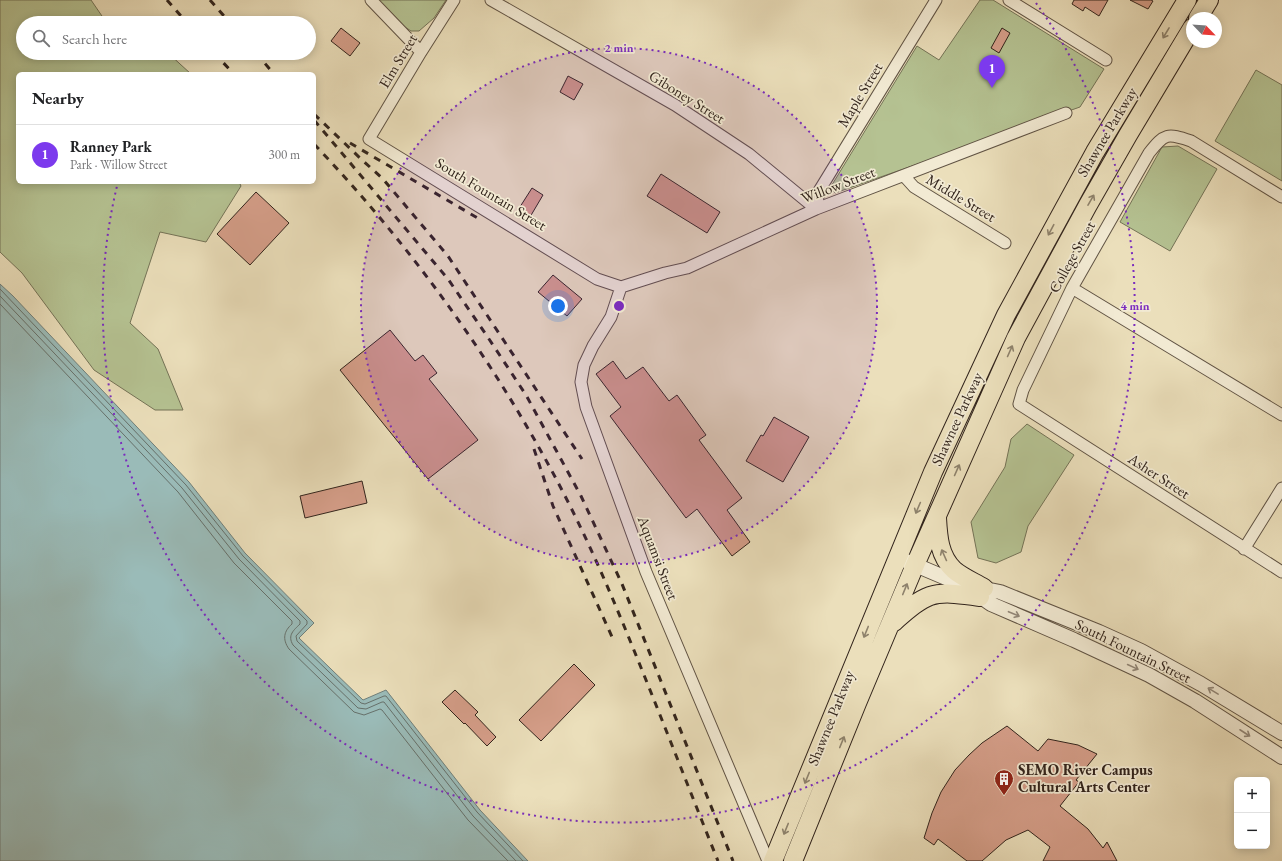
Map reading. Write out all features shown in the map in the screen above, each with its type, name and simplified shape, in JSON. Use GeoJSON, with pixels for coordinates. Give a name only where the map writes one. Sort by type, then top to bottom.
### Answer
{"type":"FeatureCollection","features":[{"type":"Feature","properties":{"kind":"highway","name":"Shawnee Parkway"},"geometry":{"type":"LineString","coordinates":[[773,861],[933,472],[1006,315],[1095,152],[1186,0]]}},
{"type":"Feature","properties":{"kind":"highway"},"geometry":{"type":"LineString","coordinates":[[1202,12],[1209,0]]}},
{"type":"Feature","properties":{"kind":"highway","name":"Shawnee Parkway"},"geometry":{"type":"LineString","coordinates":[[793,861],[915,565],[1016,338],[1088,205],[1186,38]]}},
{"type":"Feature","properties":{"kind":"highway"},"geometry":{"type":"LineString","coordinates":[[937,515],[938,540],[945,558],[954,570],[982,592]]}},
{"type":"Feature","properties":{"kind":"highway"},"geometry":{"type":"LineString","coordinates":[[890,625],[912,606],[930,596],[982,592]]}},
{"type":"Feature","properties":{"kind":"street"},"geometry":{"type":"LineString","coordinates":[[371,0],[421,52]]}},
{"type":"Feature","properties":{"kind":"street","name":"Elm Street"},"geometry":{"type":"LineString","coordinates":[[369,139],[454,0]]}},
{"type":"Feature","properties":{"kind":"street","name":"Giboney Street"},"geometry":{"type":"LineString","coordinates":[[491,0],[675,105],[748,154],[816,209]]}},
{"type":"Feature","properties":{"kind":"street","name":"Maple Street"},"geometry":{"type":"LineString","coordinates":[[816,209],[819,191],[936,0]]}},
{"type":"Feature","properties":{"kind":"street"},"geometry":{"type":"LineString","coordinates":[[1009,0],[1106,60]]}},
{"type":"Feature","properties":{"kind":"street","name":"Willow Street"},"geometry":{"type":"LineString","coordinates":[[621,287],[665,273],[687,268],[816,209],[1066,113]]}},
{"type":"Feature","properties":{"kind":"street","name":"College Street"},"geometry":{"type":"LineString","coordinates":[[1019,404],[1023,390],[1072,288],[1149,152],[1160,139],[1168,136],[1180,137],[1191,141],[1282,197]]}},
{"type":"Feature","properties":{"kind":"street","name":"South Fountain Street"},"geometry":{"type":"LineString","coordinates":[[369,139],[596,279],[621,287]]}},
{"type":"Feature","properties":{"kind":"street","name":"Middle Street"},"geometry":{"type":"LineString","coordinates":[[904,176],[914,187],[1005,243]]}},
{"type":"Feature","properties":{"kind":"street","name":"Aquamsi Street"},"geometry":{"type":"LineString","coordinates":[[621,287],[611,317],[593,346],[584,365],[582,382],[586,407],[646,572],[768,861]]}},
{"type":"Feature","properties":{"kind":"street"},"geometry":{"type":"LineString","coordinates":[[1072,288],[1282,415]]}},
{"type":"Feature","properties":{"kind":"street","name":"Asher Street"},"geometry":{"type":"LineString","coordinates":[[1019,404],[1282,572]]}},
{"type":"Feature","properties":{"kind":"street"},"geometry":{"type":"LineString","coordinates":[[1244,549],[1282,488]]}},
{"type":"Feature","properties":{"kind":"street","name":"South Fountain Street"},"geometry":{"type":"LineString","coordinates":[[897,557],[982,592],[1000,592],[1140,650],[1201,684],[1282,733]]}},
{"type":"Feature","properties":{"kind":"street","name":"South Fountain Street"},"geometry":{"type":"LineString","coordinates":[[982,592],[991,604],[1149,675],[1195,701],[1282,757]]}},
{"type":"Feature","properties":{"kind":"green space"},"geometry":{"type":"Polygon","coordinates":[[[0,0],[91,0],[102,16],[16,16],[16,60],[176,60],[189,72],[16,72],[16,184],[240,184],[241,186],[206,242],[160,232],[130,323],[158,349],[183,410],[155,410],[94,370],[22,273],[0,252],[0,0]]]}},
{"type":"Feature","properties":{"kind":"green space"},"geometry":{"type":"Polygon","coordinates":[[[379,0],[446,0],[434,18],[419,31],[411,31],[405,27],[379,0]]]}},
{"type":"Feature","properties":{"kind":"green space"},"geometry":{"type":"Polygon","coordinates":[[[980,0],[993,0],[1104,69],[1080,107],[835,193],[830,188],[917,46],[939,60],[980,0]]]}},
{"type":"Feature","properties":{"kind":"green space"},"geometry":{"type":"Polygon","coordinates":[[[1256,70],[1282,85],[1282,181],[1215,141],[1256,70]]]}},
{"type":"Feature","properties":{"kind":"green space"},"geometry":{"type":"Polygon","coordinates":[[[1178,146],[1217,169],[1170,251],[1120,222],[1162,147],[1178,146]]]}},
{"type":"Feature","properties":{"kind":"green space"},"geometry":{"type":"Polygon","coordinates":[[[1027,424],[1074,455],[1028,526],[1021,552],[996,563],[978,558],[971,522],[1005,467],[1011,439],[1027,424]]]}},
{"type":"Feature","properties":{"kind":"water"},"geometry":{"type":"Polygon","coordinates":[[[0,284],[189,482],[245,553],[314,623],[299,638],[363,700],[386,690],[480,810],[528,861],[0,861],[0,284]]]}},
{"type":"Feature","properties":{"kind":"building"},"geometry":{"type":"Polygon","coordinates":[[[1074,0],[1108,0],[1099,16],[1085,7],[1083,11],[1072,4],[1074,0]]]}},
{"type":"Feature","properties":{"kind":"building"},"geometry":{"type":"Polygon","coordinates":[[[1130,0],[1151,0],[1153,1],[1148,9],[1130,0]]]}},
{"type":"Feature","properties":{"kind":"building"},"geometry":{"type":"Polygon","coordinates":[[[341,28],[360,43],[350,56],[331,41],[341,28]]]}},
{"type":"Feature","properties":{"kind":"building"},"geometry":{"type":"Polygon","coordinates":[[[1002,28],[1010,33],[999,53],[991,48],[1002,28]]]}},
{"type":"Feature","properties":{"kind":"building"},"geometry":{"type":"Polygon","coordinates":[[[568,76],[583,84],[574,100],[560,92],[568,76]]]}},
{"type":"Feature","properties":{"kind":"building"},"geometry":{"type":"Polygon","coordinates":[[[661,174],[720,212],[707,233],[647,196],[661,174]]]}},
{"type":"Feature","properties":{"kind":"building"},"geometry":{"type":"Polygon","coordinates":[[[532,188],[543,195],[530,217],[518,210],[532,188]]]}},
{"type":"Feature","properties":{"kind":"building"},"geometry":{"type":"Polygon","coordinates":[[[256,192],[289,223],[250,265],[217,234],[256,192]]]}},
{"type":"Feature","properties":{"kind":"building"},"geometry":{"type":"Polygon","coordinates":[[[553,275],[582,299],[567,316],[538,292],[553,275]]]}},
{"type":"Feature","properties":{"kind":"building"},"geometry":{"type":"Polygon","coordinates":[[[390,330],[415,361],[423,355],[437,373],[429,379],[478,440],[428,479],[340,370],[390,330]]]}},
{"type":"Feature","properties":{"kind":"building"},"geometry":{"type":"Polygon","coordinates":[[[613,361],[626,379],[643,367],[669,401],[677,395],[706,435],[699,440],[742,498],[727,510],[750,542],[732,556],[697,509],[686,518],[610,416],[621,407],[596,374],[613,361]]]}},
{"type":"Feature","properties":{"kind":"building"},"geometry":{"type":"Polygon","coordinates":[[[774,417],[809,437],[783,482],[746,461],[761,435],[763,436],[774,417]]]}},
{"type":"Feature","properties":{"kind":"building"},"geometry":{"type":"Polygon","coordinates":[[[362,481],[367,503],[305,518],[300,496],[362,481]]]}},
{"type":"Feature","properties":{"kind":"building"},"geometry":{"type":"Polygon","coordinates":[[[574,664],[595,685],[541,741],[519,720],[574,664]]]}},
{"type":"Feature","properties":{"kind":"building"},"geometry":{"type":"Polygon","coordinates":[[[455,690],[478,712],[475,715],[496,737],[487,746],[442,702],[455,690]]]}},
{"type":"Feature","properties":{"kind":"building","name":"SEMO River Campus Cultural Arts Center"},"geometry":{"type":"Polygon","coordinates":[[[1007,726],[1038,751],[1048,739],[1078,745],[1097,754],[1076,780],[1079,782],[1060,806],[1088,829],[1103,848],[1107,842],[1117,861],[1043,861],[1050,847],[1028,830],[1006,840],[982,861],[967,861],[938,839],[934,845],[924,838],[941,792],[955,770],[982,743],[1007,726]]]}},
{"type":"Feature","properties":{"kind":"railway"},"geometry":{"type":"LineString","coordinates":[[167,0],[181,16]]}},
{"type":"Feature","properties":{"kind":"railway"},"geometry":{"type":"LineString","coordinates":[[210,0],[224,16]]}},
{"type":"Feature","properties":{"kind":"railway"},"geometry":{"type":"LineString","coordinates":[[221,60],[232,72]]}},
{"type":"Feature","properties":{"kind":"railway"},"geometry":{"type":"LineString","coordinates":[[262,60],[272,72]]}},
{"type":"Feature","properties":{"kind":"railway"},"geometry":{"type":"LineString","coordinates":[[316,116],[383,179],[448,256],[582,459]]}},
{"type":"Feature","properties":{"kind":"railway"},"geometry":{"type":"LineString","coordinates":[[316,122],[448,279],[526,395],[581,496],[622,584],[733,861]]}},
{"type":"Feature","properties":{"kind":"railway"},"geometry":{"type":"LineString","coordinates":[[350,143],[481,220]]}},
{"type":"Feature","properties":{"kind":"railway"},"geometry":{"type":"LineString","coordinates":[[316,146],[385,224],[451,309],[510,399],[537,445],[563,492],[606,583],[718,861]]}},
{"type":"Feature","properties":{"kind":"railway"},"geometry":{"type":"LineString","coordinates":[[534,449],[553,506],[613,639]]}},
{"type":"Feature","properties":{"kind":"place","name":"Ranney Park"},"geometry":{"type":"Point","coordinates":[992,88]}},
{"type":"Feature","properties":{"kind":"place","name":"SEMO River Campus Cultural Arts Center"},"geometry":{"type":"Point","coordinates":[1004,796]}}]}
